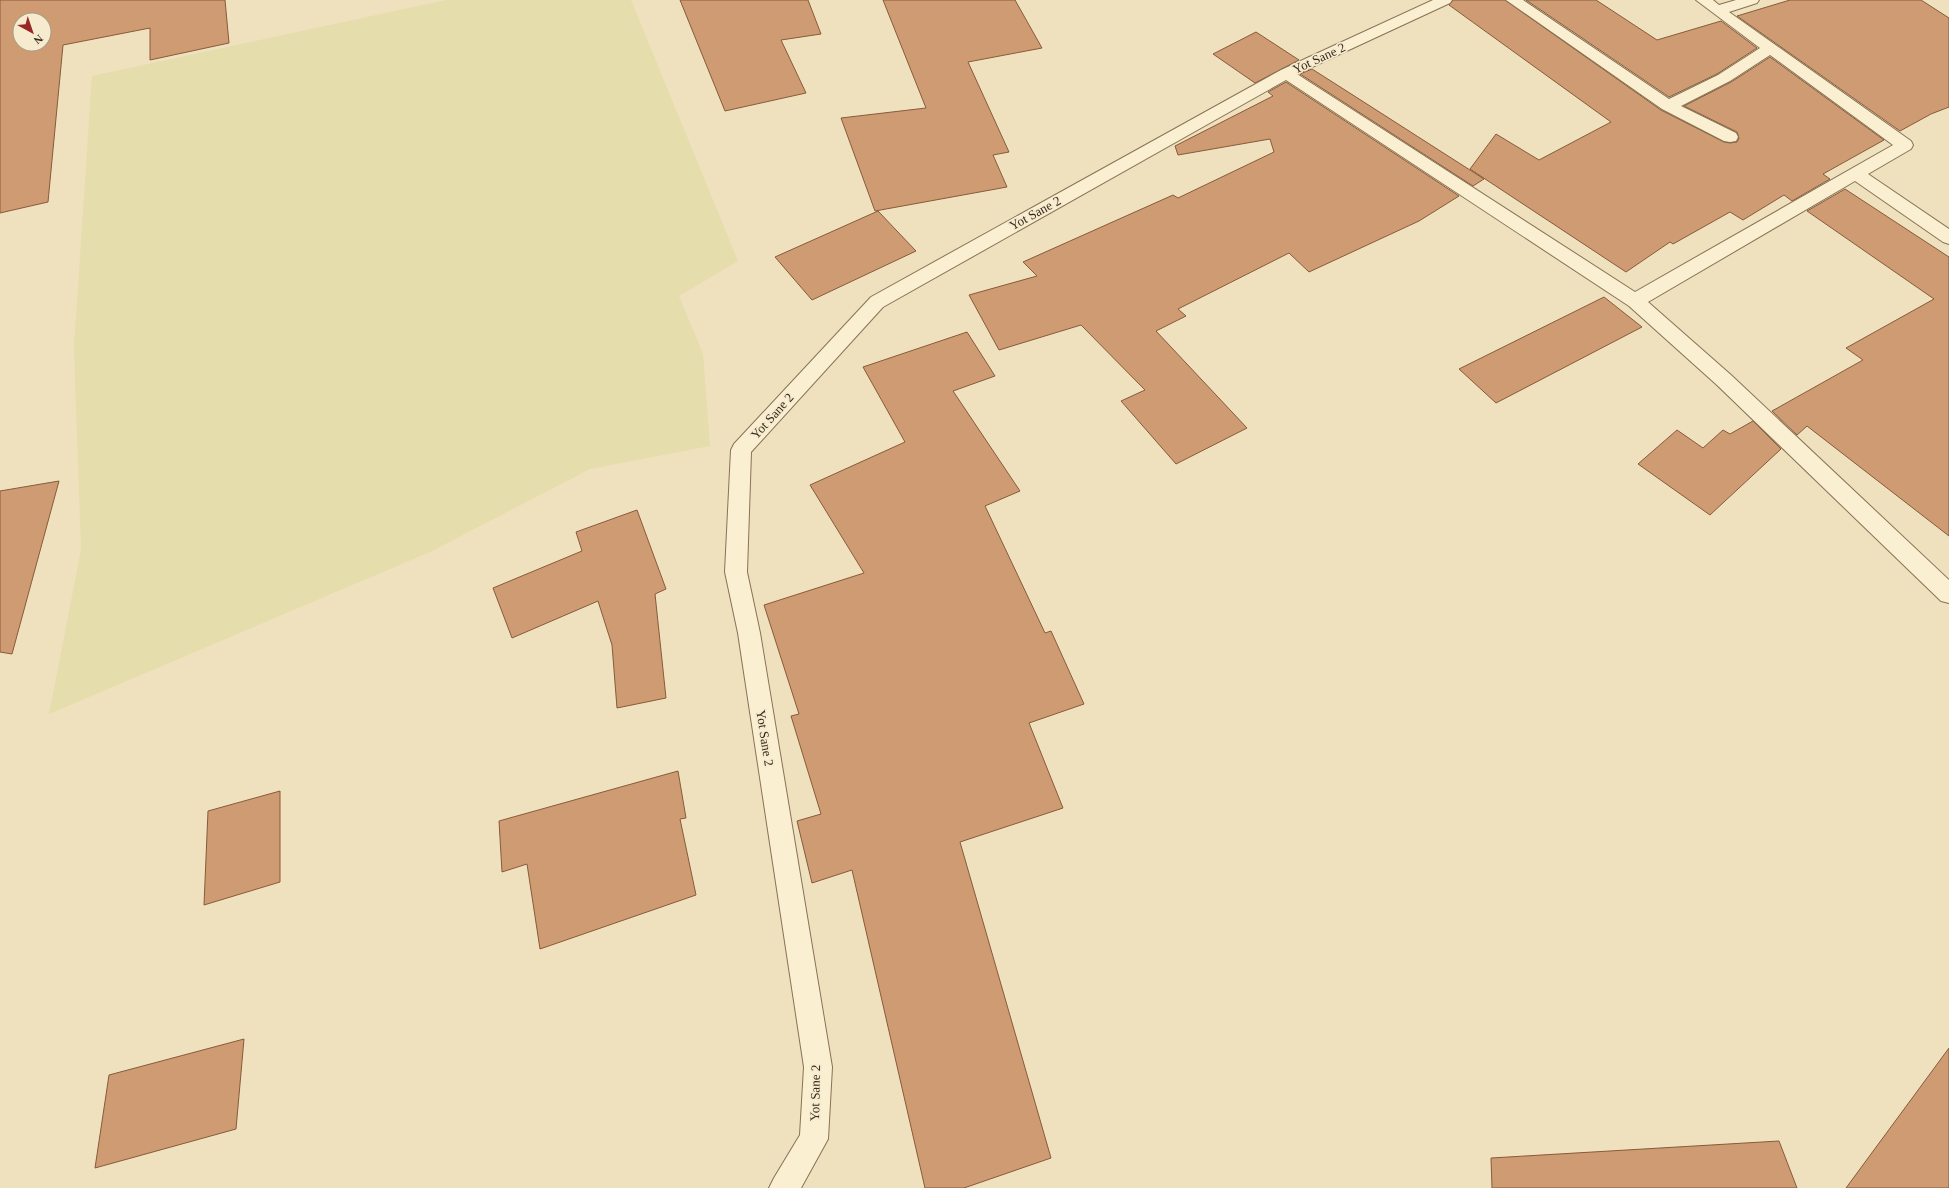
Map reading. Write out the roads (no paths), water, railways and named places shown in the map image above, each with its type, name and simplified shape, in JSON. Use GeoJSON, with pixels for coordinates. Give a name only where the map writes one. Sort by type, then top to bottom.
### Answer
{"type":"FeatureCollection","features":[{"type":"Feature","properties":{"kind":"street","name":"Yot Sane 2"},"geometry":{"type":"LineString","coordinates":[[784,1188],[814,1139],[818,1066],[750,641],[736,572],[741,450],[877,302],[1286,73],[1445,0]]}},
{"type":"Feature","properties":{"kind":"street"},"geometry":{"type":"LineString","coordinates":[[1513,0],[1668,106],[1730,137]]}},
{"type":"Feature","properties":{"kind":"street"},"geometry":{"type":"LineString","coordinates":[[1636,301],[1905,145],[1703,0]]}},
{"type":"Feature","properties":{"kind":"street"},"geometry":{"type":"LineString","coordinates":[[1718,10],[1752,0]]}},
{"type":"Feature","properties":{"kind":"street"},"geometry":{"type":"LineString","coordinates":[[1668,106],[1724,78],[1771,48]]}},
{"type":"Feature","properties":{"kind":"street"},"geometry":{"type":"LineString","coordinates":[[1286,73],[1636,301],[1724,380],[1947,588]]}},
{"type":"Feature","properties":{"kind":"street"},"geometry":{"type":"LineString","coordinates":[[1855,173],[1949,238]]}}]}
